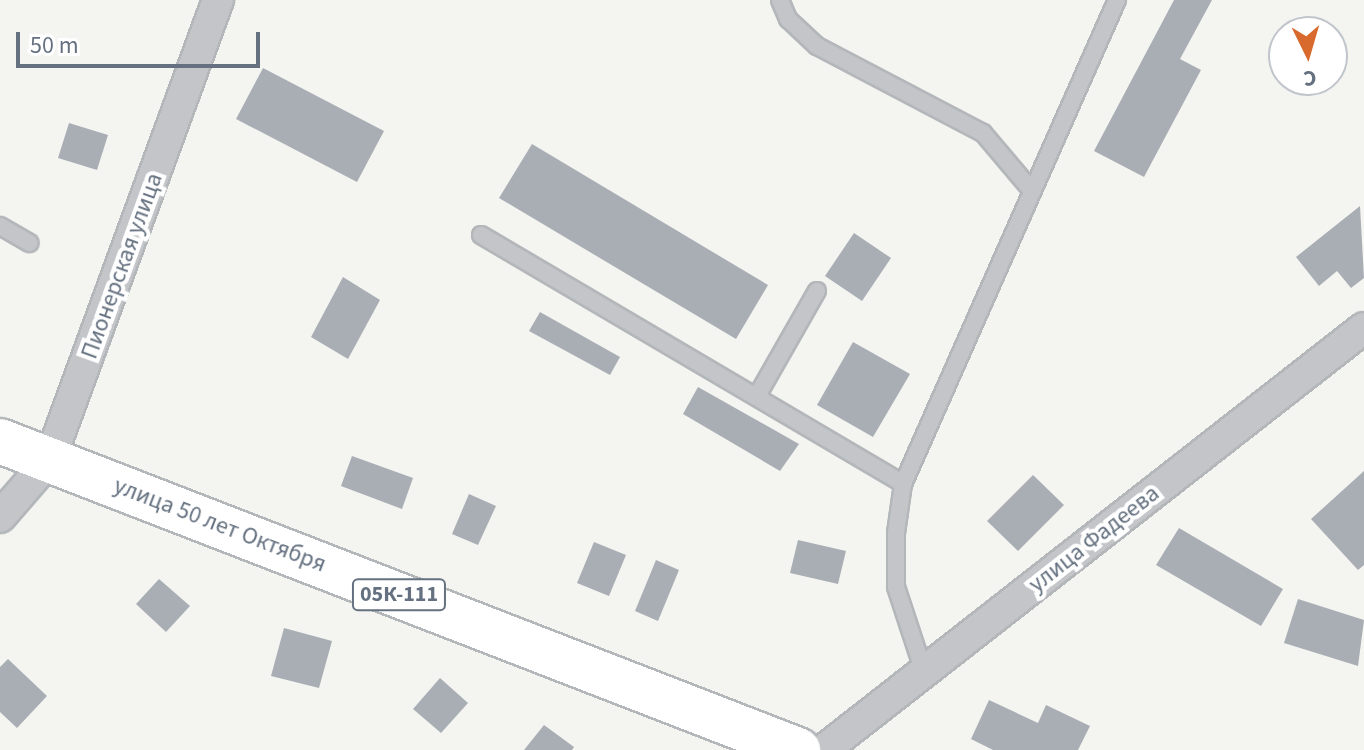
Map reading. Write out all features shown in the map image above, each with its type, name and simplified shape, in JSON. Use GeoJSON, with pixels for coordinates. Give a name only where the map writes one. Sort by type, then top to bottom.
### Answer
{"type":"FeatureCollection","features":[{"type":"Feature","properties":{"kind":"main road","name":"улица 50 лет Октября"},"geometry":{"type":"LineString","coordinates":[[0,441],[798,750]]}},
{"type":"Feature","properties":{"kind":"street","name":"Пионерская улица"},"geometry":{"type":"LineString","coordinates":[[0,517],[50,459],[218,0]]}},
{"type":"Feature","properties":{"kind":"street","name":"улица Фадеева"},"geometry":{"type":"LineString","coordinates":[[824,750],[1364,328]]}},
{"type":"Feature","properties":{"kind":"lane"},"geometry":{"type":"LineString","coordinates":[[780,0],[788,19],[817,46],[983,133],[1032,191]]}},
{"type":"Feature","properties":{"kind":"lane"},"geometry":{"type":"LineString","coordinates":[[924,672],[896,587],[896,533],[903,484],[1117,0]]}},
{"type":"Feature","properties":{"kind":"lane"},"geometry":{"type":"LineString","coordinates":[[0,226],[30,243]]}},
{"type":"Feature","properties":{"kind":"lane"},"geometry":{"type":"LineString","coordinates":[[481,235],[903,484]]}},
{"type":"Feature","properties":{"kind":"lane"},"geometry":{"type":"LineString","coordinates":[[757,396],[817,291]]}},
{"type":"Feature","properties":{"kind":"building"},"geometry":{"type":"Polygon","coordinates":[[[1174,0],[1212,0],[1180,59],[1201,70],[1144,177],[1094,151],[1174,0]]]}},
{"type":"Feature","properties":{"kind":"building"},"geometry":{"type":"Polygon","coordinates":[[[263,68],[384,131],[357,182],[236,119],[263,68]]]}},
{"type":"Feature","properties":{"kind":"building"},"geometry":{"type":"Polygon","coordinates":[[[69,123],[108,135],[97,170],[58,158],[69,123]]]}},
{"type":"Feature","properties":{"kind":"building"},"geometry":{"type":"Polygon","coordinates":[[[532,144],[768,285],[736,339],[499,198],[532,144]]]}},
{"type":"Feature","properties":{"kind":"building"},"geometry":{"type":"Polygon","coordinates":[[[1360,206],[1364,278],[1351,288],[1337,271],[1319,286],[1296,257],[1360,206]]]}},
{"type":"Feature","properties":{"kind":"building"},"geometry":{"type":"Polygon","coordinates":[[[854,233],[891,258],[862,301],[825,276],[854,233]]]}},
{"type":"Feature","properties":{"kind":"building"},"geometry":{"type":"Polygon","coordinates":[[[343,277],[380,300],[348,359],[311,337],[343,277]]]}},
{"type":"Feature","properties":{"kind":"building"},"geometry":{"type":"Polygon","coordinates":[[[540,312],[620,357],[610,375],[529,331],[540,312]]]}},
{"type":"Feature","properties":{"kind":"building"},"geometry":{"type":"Polygon","coordinates":[[[853,342],[910,374],[873,437],[817,405],[853,342]]]}},
{"type":"Feature","properties":{"kind":"building"},"geometry":{"type":"Polygon","coordinates":[[[698,387],[799,444],[780,471],[683,414],[698,387]]]}},
{"type":"Feature","properties":{"kind":"building"},"geometry":{"type":"Polygon","coordinates":[[[352,456],[413,478],[402,509],[341,486],[352,456]]]}},
{"type":"Feature","properties":{"kind":"building"},"geometry":{"type":"Polygon","coordinates":[[[1364,471],[1364,565],[1358,570],[1311,519],[1364,471]]]}},
{"type":"Feature","properties":{"kind":"building"},"geometry":{"type":"Polygon","coordinates":[[[1033,475],[1064,505],[1018,551],[987,521],[1033,475]]]}},
{"type":"Feature","properties":{"kind":"building"},"geometry":{"type":"Polygon","coordinates":[[[469,494],[496,506],[478,545],[452,534],[469,494]]]}},
{"type":"Feature","properties":{"kind":"building"},"geometry":{"type":"Polygon","coordinates":[[[1179,528],[1283,589],[1261,626],[1156,565],[1179,528]]]}},
{"type":"Feature","properties":{"kind":"building"},"geometry":{"type":"Polygon","coordinates":[[[798,540],[846,551],[838,584],[790,573],[798,540]]]}},
{"type":"Feature","properties":{"kind":"building"},"geometry":{"type":"Polygon","coordinates":[[[594,542],[626,555],[609,596],[577,583],[594,542]]]}},
{"type":"Feature","properties":{"kind":"building"},"geometry":{"type":"Polygon","coordinates":[[[656,560],[679,570],[658,621],[635,611],[656,560]]]}},
{"type":"Feature","properties":{"kind":"building"},"geometry":{"type":"Polygon","coordinates":[[[159,579],[190,606],[166,632],[136,604],[159,579]]]}},
{"type":"Feature","properties":{"kind":"building"},"geometry":{"type":"Polygon","coordinates":[[[1298,599],[1364,620],[1358,666],[1284,643],[1298,599]]]}},
{"type":"Feature","properties":{"kind":"building"},"geometry":{"type":"Polygon","coordinates":[[[284,628],[332,641],[319,688],[271,676],[284,628]]]}},
{"type":"Feature","properties":{"kind":"building"},"geometry":{"type":"Polygon","coordinates":[[[8,659],[47,696],[17,728],[0,712],[0,667],[8,659]]]}},
{"type":"Feature","properties":{"kind":"building"},"geometry":{"type":"Polygon","coordinates":[[[440,678],[468,703],[441,733],[413,709],[440,678]]]}},
{"type":"Feature","properties":{"kind":"building"},"geometry":{"type":"Polygon","coordinates":[[[989,700],[1038,723],[1046,705],[1090,726],[1078,750],[993,750],[971,739],[989,700]]]}},
{"type":"Feature","properties":{"kind":"building"},"geometry":{"type":"Polygon","coordinates":[[[544,725],[574,747],[572,750],[524,750],[544,725]]]}}]}
